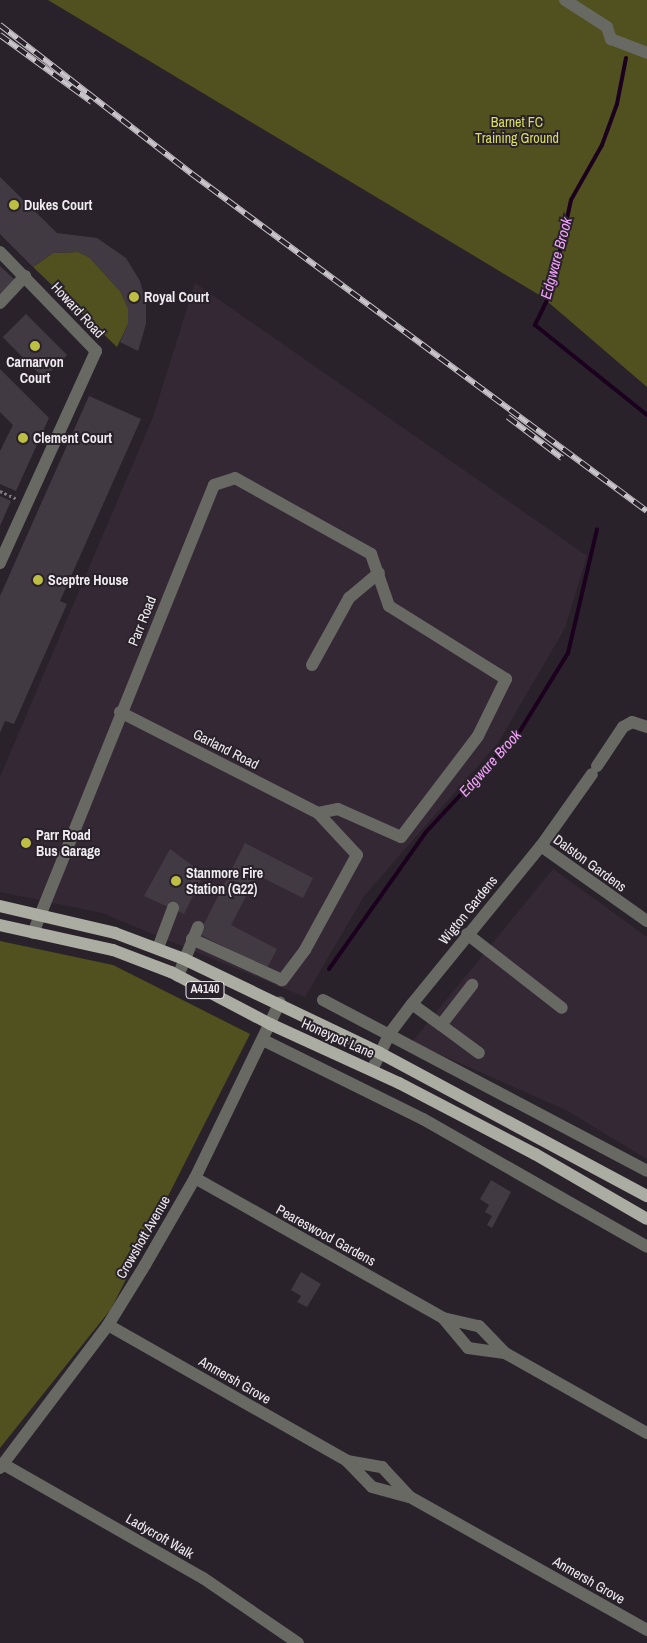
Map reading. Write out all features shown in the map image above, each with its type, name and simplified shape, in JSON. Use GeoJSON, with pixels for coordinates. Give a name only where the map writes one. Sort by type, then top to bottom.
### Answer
{"type":"FeatureCollection","features":[{"type":"Feature","properties":{"kind":"main road","name":"Honeypot Lane"},"geometry":{"type":"LineString","coordinates":[[0,906],[115,933],[158,948],[280,1002],[380,1053],[647,1196]]}},
{"type":"Feature","properties":{"kind":"main road","name":"Honeypot Lane"},"geometry":{"type":"LineString","coordinates":[[0,925],[113,950],[178,976],[270,1024],[372,1070],[535,1154],[647,1219]]}},
{"type":"Feature","properties":{"kind":"street"},"geometry":{"type":"LineString","coordinates":[[566,0],[607,27],[610,39],[647,52]]}},
{"type":"Feature","properties":{"kind":"street","name":"Howard Road"},"geometry":{"type":"LineString","coordinates":[[0,252],[96,351],[0,563]]}},
{"type":"Feature","properties":{"kind":"street"},"geometry":{"type":"LineString","coordinates":[[0,303],[25,276]]}},
{"type":"Feature","properties":{"kind":"street","name":"Parr Road"},"geometry":{"type":"LineString","coordinates":[[33,933],[37,915],[214,486],[235,478],[371,554],[378,572]]}},
{"type":"Feature","properties":{"kind":"street"},"geometry":{"type":"LineString","coordinates":[[312,665],[350,598],[378,572],[389,606],[506,679],[478,736],[402,836],[391,835],[338,809],[318,812]]}},
{"type":"Feature","properties":{"kind":"street","name":"Garland Road"},"geometry":{"type":"LineString","coordinates":[[120,712],[318,812]]}},
{"type":"Feature","properties":{"kind":"street","name":"Wigton Gardens"},"geometry":{"type":"LineString","coordinates":[[372,1070],[390,1033],[467,934],[541,846],[623,727],[632,722],[647,727]]}},
{"type":"Feature","properties":{"kind":"street"},"geometry":{"type":"LineString","coordinates":[[192,939],[282,980],[305,950],[357,855],[318,812]]}},
{"type":"Feature","properties":{"kind":"street","name":"Dalston Gardens"},"geometry":{"type":"LineString","coordinates":[[541,846],[647,921]]}},
{"type":"Feature","properties":{"kind":"street"},"geometry":{"type":"LineString","coordinates":[[158,948],[174,908]]}},
{"type":"Feature","properties":{"kind":"street"},"geometry":{"type":"LineString","coordinates":[[178,976],[198,927]]}},
{"type":"Feature","properties":{"kind":"street"},"geometry":{"type":"LineString","coordinates":[[467,934],[562,1008]]}},
{"type":"Feature","properties":{"kind":"street"},"geometry":{"type":"LineString","coordinates":[[441,1026],[472,986]]}},
{"type":"Feature","properties":{"kind":"street"},"geometry":{"type":"LineString","coordinates":[[323,1000],[390,1033],[647,1171]]}},
{"type":"Feature","properties":{"kind":"street","name":"Crowshott Avenue"},"geometry":{"type":"LineString","coordinates":[[1,1466],[108,1325],[195,1178],[280,1002]]}},
{"type":"Feature","properties":{"kind":"street"},"geometry":{"type":"LineString","coordinates":[[412,1004],[479,1053]]}},
{"type":"Feature","properties":{"kind":"street"},"geometry":{"type":"LineString","coordinates":[[263,1040],[423,1119],[647,1247]]}},
{"type":"Feature","properties":{"kind":"street","name":"Peareswood Gardens"},"geometry":{"type":"LineString","coordinates":[[195,1178],[443,1318],[479,1326],[505,1353],[647,1433]]}},
{"type":"Feature","properties":{"kind":"street","name":"Peareswood Gardens"},"geometry":{"type":"LineString","coordinates":[[443,1318],[468,1348],[505,1353]]}},
{"type":"Feature","properties":{"kind":"street","name":"Anmersh Grove"},"geometry":{"type":"LineString","coordinates":[[108,1325],[346,1461],[372,1486],[410,1497],[647,1630]]}},
{"type":"Feature","properties":{"kind":"street","name":"Anmersh Grove"},"geometry":{"type":"LineString","coordinates":[[346,1461],[382,1467],[410,1497]]}},
{"type":"Feature","properties":{"kind":"street","name":"Ladycroft Walk"},"geometry":{"type":"LineString","coordinates":[[1,1466],[203,1578],[298,1643]]}},
{"type":"Feature","properties":{"kind":"shaded area"},"geometry":{"type":"Polygon","coordinates":[[[195,283],[587,556],[565,628],[498,743],[364,896],[305,997],[102,913],[0,892],[0,777],[153,417],[195,283]]]}},
{"type":"Feature","properties":{"kind":"shaded area"},"geometry":{"type":"Polygon","coordinates":[[[553,869],[647,937],[647,1159],[566,1110],[412,1042],[553,869]]]}},
{"type":"Feature","properties":{"kind":"green space","name":"Barnet FC Training Ground"},"geometry":{"type":"Polygon","coordinates":[[[48,0],[647,0],[647,387],[541,296],[48,0]]]}},
{"type":"Feature","properties":{"kind":"green space"},"geometry":{"type":"Polygon","coordinates":[[[78,252],[89,257],[121,292],[128,308],[128,324],[117,347],[33,267],[53,253],[78,252]]]}},
{"type":"Feature","properties":{"kind":"green space"},"geometry":{"type":"Polygon","coordinates":[[[0,941],[113,965],[250,1034],[111,1309],[0,1448],[0,941]]]}},
{"type":"Feature","properties":{"kind":"building","name":"Royal Court"},"geometry":{"type":"Polygon","coordinates":[[[0,177],[57,233],[97,238],[126,258],[140,281],[146,302],[146,324],[138,351],[120,342],[128,324],[128,308],[121,292],[89,257],[78,252],[53,253],[33,267],[0,234],[0,177]]]}},
{"type":"Feature","properties":{"kind":"building"},"geometry":{"type":"Polygon","coordinates":[[[0,266],[15,280],[0,295],[0,266]]]}},
{"type":"Feature","properties":{"kind":"building","name":"Carnarvon Court"},"geometry":{"type":"Polygon","coordinates":[[[26,314],[67,355],[44,378],[3,337],[26,314]]]}},
{"type":"Feature","properties":{"kind":"building","name":"Clement Court"},"geometry":{"type":"Polygon","coordinates":[[[0,369],[49,418],[16,491],[0,484],[0,451],[13,425],[0,412],[0,369]]]}},
{"type":"Feature","properties":{"kind":"building","name":"Sceptre House"},"geometry":{"type":"Polygon","coordinates":[[[89,396],[141,419],[60,601],[67,604],[14,724],[5,721],[0,733],[0,596],[89,396]]]}},
{"type":"Feature","properties":{"kind":"building"},"geometry":{"type":"Polygon","coordinates":[[[0,496],[11,501],[0,526],[0,496]]]}},
{"type":"Feature","properties":{"kind":"building"},"geometry":{"type":"Polygon","coordinates":[[[245,843],[313,878],[303,898],[257,875],[231,925],[277,949],[267,968],[199,934],[245,843]]]}},
{"type":"Feature","properties":{"kind":"building","name":"Stanmore Fire Station (G22)"},"geometry":{"type":"Polygon","coordinates":[[[170,849],[204,874],[184,914],[144,896],[170,849]]]}},
{"type":"Feature","properties":{"kind":"building"},"geometry":{"type":"Polygon","coordinates":[[[491,1180],[511,1192],[492,1228],[487,1225],[492,1216],[485,1212],[489,1205],[480,1199],[491,1180]]]}},
{"type":"Feature","properties":{"kind":"building"},"geometry":{"type":"Polygon","coordinates":[[[301,1272],[321,1284],[307,1307],[297,1302],[301,1296],[291,1290],[301,1272]]]}},
{"type":"Feature","properties":{"kind":"waterway","name":"Edgware Brook"},"geometry":{"type":"LineString","coordinates":[[626,58],[617,104],[602,145],[571,200],[551,292],[535,325],[647,415]]}},
{"type":"Feature","properties":{"kind":"waterway","name":"Edgware Brook"},"geometry":{"type":"LineString","coordinates":[[329,969],[426,832],[520,731],[568,653],[597,529]]}},
{"type":"Feature","properties":{"kind":"railway"},"geometry":{"type":"LineString","coordinates":[[0,25],[192,174],[647,511]]}},
{"type":"Feature","properties":{"kind":"railway"},"geometry":{"type":"LineString","coordinates":[[0,35],[92,102]]}},
{"type":"Feature","properties":{"kind":"railway"},"geometry":{"type":"LineString","coordinates":[[508,417],[562,458]]}},
{"type":"Feature","properties":{"kind":"place","name":"Dukes Court"},"geometry":{"type":"Point","coordinates":[14,205]}},
{"type":"Feature","properties":{"kind":"place","name":"Royal Court"},"geometry":{"type":"Point","coordinates":[134,297]}},
{"type":"Feature","properties":{"kind":"place","name":"Carnarvon Court"},"geometry":{"type":"Point","coordinates":[35,346]}},
{"type":"Feature","properties":{"kind":"place","name":"Clement Court"},"geometry":{"type":"Point","coordinates":[23,438]}},
{"type":"Feature","properties":{"kind":"place","name":"Sceptre House"},"geometry":{"type":"Point","coordinates":[38,580]}},
{"type":"Feature","properties":{"kind":"place","name":"Parr Road Bus Garage"},"geometry":{"type":"Point","coordinates":[26,843]}},
{"type":"Feature","properties":{"kind":"place","name":"Stanmore Fire Station (G22)"},"geometry":{"type":"Point","coordinates":[176,881]}}]}
